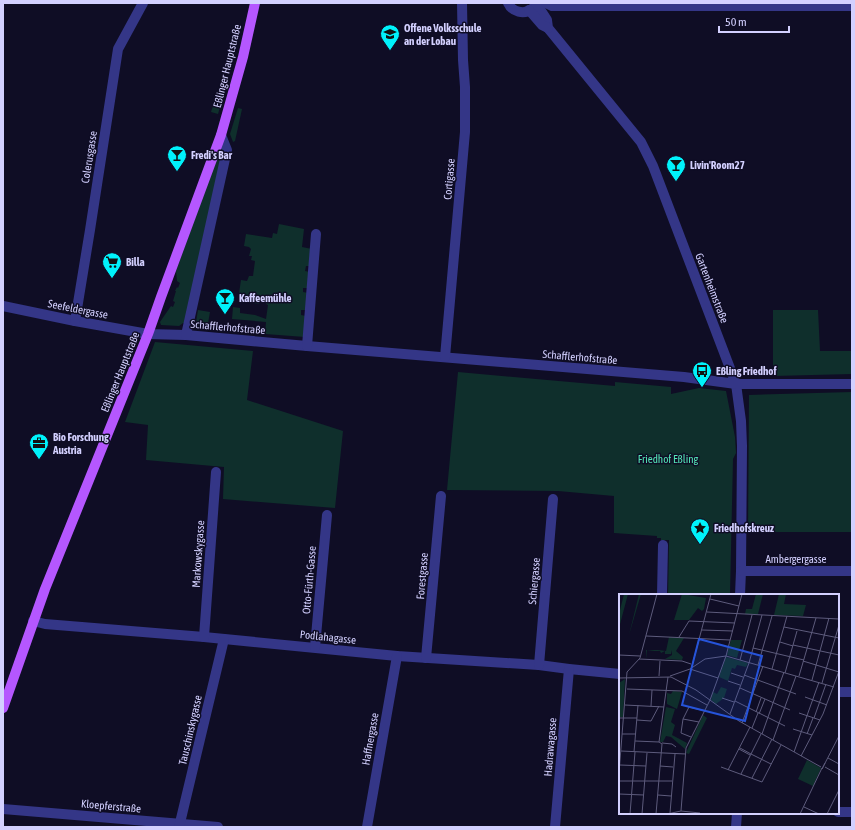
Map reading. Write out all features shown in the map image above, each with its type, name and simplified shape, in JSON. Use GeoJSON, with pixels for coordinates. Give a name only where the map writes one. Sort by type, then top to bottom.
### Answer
{"type":"FeatureCollection","features":[{"type":"Feature","properties":{"kind":"main road","name":"Eßlinger Hauptstraße"},"geometry":{"type":"LineString","coordinates":[[3,708],[45,589],[148,334],[221,135],[243,57],[255,3]]}},
{"type":"Feature","properties":{"kind":"street","name":"Colerusgasse"},"geometry":{"type":"LineString","coordinates":[[75,321],[118,49],[143,3]]}},
{"type":"Feature","properties":{"kind":"street","name":"Cortigasse"},"geometry":{"type":"LineString","coordinates":[[445,357],[465,132],[462,3]]}},
{"type":"Feature","properties":{"kind":"street","name":"Gartenheimstraße"},"geometry":{"type":"LineString","coordinates":[[508,3],[510,7],[518,12],[525,12],[534,5],[542,25],[548,28],[641,142],[653,166],[736,384],[741,421],[742,446],[740,594]]}},
{"type":"Feature","properties":{"kind":"street"},"geometry":{"type":"LineString","coordinates":[[546,3],[552,6],[720,4],[852,6]]}},
{"type":"Feature","properties":{"kind":"street"},"geometry":{"type":"LineString","coordinates":[[186,335],[227,150],[221,135]]}},
{"type":"Feature","properties":{"kind":"street"},"geometry":{"type":"LineString","coordinates":[[306,346],[316,234]]}},
{"type":"Feature","properties":{"kind":"street","name":"Seefeldergasse"},"geometry":{"type":"LineString","coordinates":[[3,306],[148,334]]}},
{"type":"Feature","properties":{"kind":"street","name":"Schafflerhofstraße"},"geometry":{"type":"LineString","coordinates":[[148,334],[186,335],[696,378],[736,384],[852,384]]}},
{"type":"Feature","properties":{"kind":"street","name":"Markowskygasse"},"geometry":{"type":"LineString","coordinates":[[204,637],[216,472]]}},
{"type":"Feature","properties":{"kind":"street","name":"Forestgasse"},"geometry":{"type":"LineString","coordinates":[[426,658],[441,496]]}},
{"type":"Feature","properties":{"kind":"street","name":"Schiergasse"},"geometry":{"type":"LineString","coordinates":[[539,665],[553,499]]}},
{"type":"Feature","properties":{"kind":"street","name":"Otto-Fürth-Gasse"},"geometry":{"type":"LineString","coordinates":[[315,647],[327,515]]}},
{"type":"Feature","properties":{"kind":"street"},"geometry":{"type":"LineString","coordinates":[[662,594],[663,545]]}},
{"type":"Feature","properties":{"kind":"street","name":"Ambergergasse"},"geometry":{"type":"LineString","coordinates":[[741,571],[852,571]]}},
{"type":"Feature","properties":{"kind":"street","name":"Podlahagasse"},"geometry":{"type":"LineString","coordinates":[[33,621],[45,624],[315,647],[397,656],[539,665],[619,674]]}},
{"type":"Feature","properties":{"kind":"street","name":"Tauschinskygasse"},"geometry":{"type":"LineString","coordinates":[[180,825],[224,639]]}},
{"type":"Feature","properties":{"kind":"street","name":"Haffnergasse"},"geometry":{"type":"LineString","coordinates":[[367,827],[397,656]]}},
{"type":"Feature","properties":{"kind":"street","name":"Hadrawagasse"},"geometry":{"type":"LineString","coordinates":[[555,827],[569,669]]}},
{"type":"Feature","properties":{"kind":"street"},"geometry":{"type":"LineString","coordinates":[[839,692],[852,692]]}},
{"type":"Feature","properties":{"kind":"street","name":"Kloepferstraße"},"geometry":{"type":"LineString","coordinates":[[3,809],[218,827]]}},
{"type":"Feature","properties":{"kind":"street"},"geometry":{"type":"LineString","coordinates":[[839,812],[852,812]]}},
{"type":"Feature","properties":{"kind":"street"},"geometry":{"type":"LineString","coordinates":[[736,827],[737,814]]}},
{"type":"Feature","properties":{"kind":"green space"},"geometry":{"type":"Polygon","coordinates":[[[220,84],[226,86],[218,114],[211,112],[220,84]]]}},
{"type":"Feature","properties":{"kind":"green space"},"geometry":{"type":"Polygon","coordinates":[[[238,108],[242,109],[235,141],[233,142],[230,134],[238,108]]]}},
{"type":"Feature","properties":{"kind":"green space"},"geometry":{"type":"Polygon","coordinates":[[[222,148],[185,323],[179,326],[161,325],[160,322],[171,306],[173,307],[175,302],[173,301],[175,291],[180,283],[177,281],[176,271],[220,149],[222,148]]]}},
{"type":"Feature","properties":{"kind":"green space"},"geometry":{"type":"Polygon","coordinates":[[[279,224],[304,229],[302,247],[312,249],[311,266],[306,266],[305,271],[310,272],[309,288],[303,288],[303,292],[308,293],[307,310],[301,310],[301,315],[306,316],[305,337],[265,334],[266,322],[232,319],[233,307],[240,308],[240,313],[255,315],[266,319],[268,305],[266,304],[266,298],[260,297],[259,304],[238,300],[241,280],[247,281],[249,276],[253,276],[255,261],[251,260],[252,256],[249,256],[251,249],[244,246],[246,234],[272,238],[273,233],[277,234],[279,224]]]}},
{"type":"Feature","properties":{"kind":"green space"},"geometry":{"type":"Polygon","coordinates":[[[198,310],[210,312],[207,329],[195,328],[198,310]]]}},
{"type":"Feature","properties":{"kind":"green space"},"geometry":{"type":"Polygon","coordinates":[[[773,310],[818,310],[820,351],[852,351],[852,374],[773,376],[773,310]]]}},
{"type":"Feature","properties":{"kind":"green space"},"geometry":{"type":"Polygon","coordinates":[[[155,342],[253,351],[247,400],[343,431],[335,508],[223,499],[224,467],[146,460],[148,425],[125,422],[155,342]]]}},
{"type":"Feature","properties":{"kind":"green space","name":"Friedhof Eßling"},"geometry":{"type":"Polygon","coordinates":[[[458,372],[615,386],[615,382],[671,387],[671,394],[699,388],[726,391],[735,437],[736,453],[733,459],[730,594],[668,594],[669,540],[661,540],[661,538],[657,538],[657,536],[614,533],[614,496],[558,491],[447,490],[458,372]]]}},
{"type":"Feature","properties":{"kind":"green space"},"geometry":{"type":"Polygon","coordinates":[[[852,392],[852,532],[748,532],[749,395],[852,392]]]}},
{"type":"Feature","properties":{"kind":"place","name":"Offene Volksschule an der Lobau"},"geometry":{"type":"Point","coordinates":[390,51]}},
{"type":"Feature","properties":{"kind":"place","name":"Fredi's Bar"},"geometry":{"type":"Point","coordinates":[177,172]}},
{"type":"Feature","properties":{"kind":"place","name":"Livin'Room27"},"geometry":{"type":"Point","coordinates":[676,182]}},
{"type":"Feature","properties":{"kind":"place","name":"Billa"},"geometry":{"type":"Point","coordinates":[112,279]}},
{"type":"Feature","properties":{"kind":"place","name":"Kaffeemühle"},"geometry":{"type":"Point","coordinates":[225,315]}},
{"type":"Feature","properties":{"kind":"place","name":"Eßling Friedhof"},"geometry":{"type":"Point","coordinates":[702,388]}},
{"type":"Feature","properties":{"kind":"place","name":"Bio Forschung Austria"},"geometry":{"type":"Point","coordinates":[39,460]}},
{"type":"Feature","properties":{"kind":"place","name":"Friedhofskreuz"},"geometry":{"type":"Point","coordinates":[700,545]}}]}
